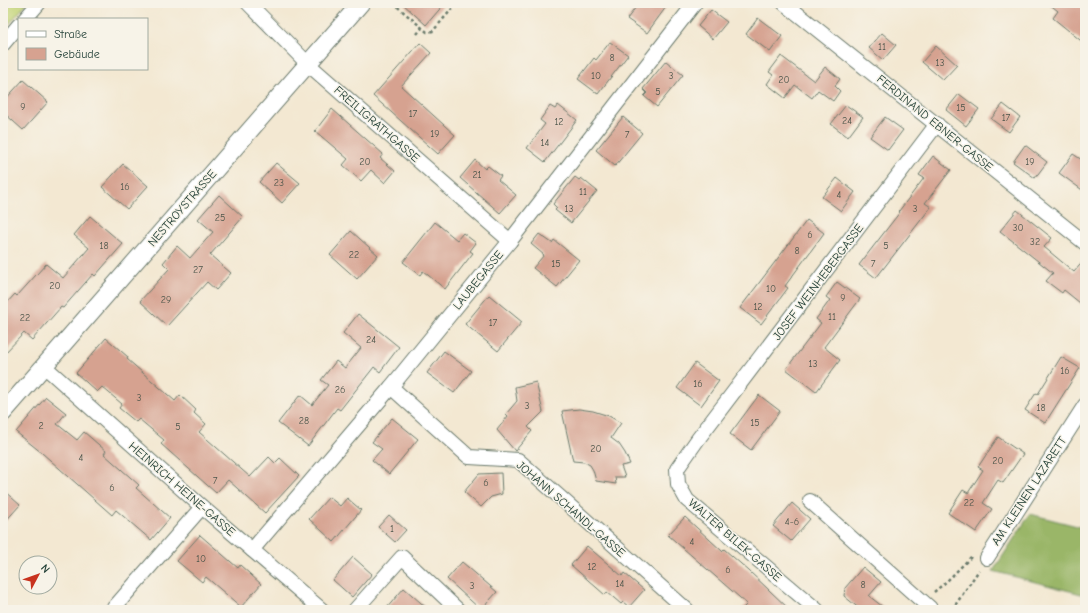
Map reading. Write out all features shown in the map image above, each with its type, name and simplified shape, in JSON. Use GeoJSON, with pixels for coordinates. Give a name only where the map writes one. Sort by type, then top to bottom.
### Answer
{"type":"FeatureCollection","features":[{"type":"Feature","properties":{"kind":"street"},"geometry":{"type":"LineString","coordinates":[[26,18],[39,3]]}},
{"type":"Feature","properties":{"kind":"street","name":"FREILIGRATHGASSE"},"geometry":{"type":"LineString","coordinates":[[248,3],[308,64],[510,241]]}},
{"type":"Feature","properties":{"kind":"street","name":"NESTROYSTRASSE"},"geometry":{"type":"LineString","coordinates":[[3,413],[361,3]]}},
{"type":"Feature","properties":{"kind":"street","name":"LAUBEGASSE"},"geometry":{"type":"LineString","coordinates":[[252,550],[391,387],[510,241],[695,3]]}},
{"type":"Feature","properties":{"kind":"street","name":"FERDINAND EBNER-GASSE"},"geometry":{"type":"LineString","coordinates":[[784,3],[1085,243]]}},
{"type":"Feature","properties":{"kind":"street"},"geometry":{"type":"LineString","coordinates":[[3,44],[18,26]]}},
{"type":"Feature","properties":{"kind":"street","name":"JOSEF WEINHEBERGASSE"},"geometry":{"type":"LineString","coordinates":[[698,439],[937,124]]}},
{"type":"Feature","properties":{"kind":"street","name":"HEINRICH HEINE-GASSE"},"geometry":{"type":"LineString","coordinates":[[44,366],[202,507],[322,610]]}},
{"type":"Feature","properties":{"kind":"street","name":"JOHANN SCHANDL-GASSE"},"geometry":{"type":"LineString","coordinates":[[391,387],[469,457],[518,460],[687,610]]}},
{"type":"Feature","properties":{"kind":"street","name":"AM KLEINEN LAZARETT"},"geometry":{"type":"LineString","coordinates":[[988,555],[1085,405]]}},
{"type":"Feature","properties":{"kind":"street","name":"WALTER BILEK-GASSE"},"geometry":{"type":"LineString","coordinates":[[698,439],[677,470],[678,484],[687,500],[817,610]]}},
{"type":"Feature","properties":{"kind":"street"},"geometry":{"type":"LineString","coordinates":[[810,501],[926,606]]}},
{"type":"Feature","properties":{"kind":"street"},"geometry":{"type":"LineString","coordinates":[[112,610],[202,507]]}},
{"type":"Feature","properties":{"kind":"street"},"geometry":{"type":"LineString","coordinates":[[355,610],[402,558],[458,610]]}},
{"type":"Feature","properties":{"kind":"path"},"geometry":{"type":"LineString","coordinates":[[393,3],[426,32],[433,31],[457,3]]}},
{"type":"Feature","properties":{"kind":"path"},"geometry":{"type":"LineString","coordinates":[[417,34],[422,28]]}},
{"type":"Feature","properties":{"kind":"path"},"geometry":{"type":"LineString","coordinates":[[926,606],[947,581],[977,551],[988,555],[952,610]]}},
{"type":"Feature","properties":{"kind":"green space"},"geometry":{"type":"Polygon","coordinates":[[[3,3],[27,3],[3,31],[3,3]]]}},
{"type":"Feature","properties":{"kind":"green space"},"geometry":{"type":"Polygon","coordinates":[[[1030,514],[1085,528],[1085,595],[993,571],[1030,514]]]}},
{"type":"Feature","properties":{"kind":"building"},"geometry":{"type":"Polygon","coordinates":[[[402,3],[445,3],[426,25],[402,3]]]}},
{"type":"Feature","properties":{"kind":"building"},"geometry":{"type":"Polygon","coordinates":[[[639,3],[669,3],[647,33],[627,19],[639,3]]]}},
{"type":"Feature","properties":{"kind":"building"},"geometry":{"type":"Polygon","coordinates":[[[1048,3],[1085,3],[1085,44],[1053,18],[1058,11],[1048,3]]]}},
{"type":"Feature","properties":{"kind":"building"},"geometry":{"type":"Polygon","coordinates":[[[711,10],[727,22],[713,39],[698,26],[711,10]]]}},
{"type":"Feature","properties":{"kind":"building"},"geometry":{"type":"Polygon","coordinates":[[[758,18],[782,36],[770,52],[746,34],[758,18]]]}},
{"type":"Feature","properties":{"kind":"building"},"geometry":{"type":"Polygon","coordinates":[[[882,33],[896,45],[883,60],[869,48],[882,33]]]}},
{"type":"Feature","properties":{"kind":"building"},"geometry":{"type":"Polygon","coordinates":[[[610,42],[628,55],[598,94],[578,79],[594,58],[596,60],[610,42]]]}},
{"type":"Feature","properties":{"kind":"building"},"geometry":{"type":"Polygon","coordinates":[[[420,43],[431,53],[401,86],[455,135],[438,154],[373,96],[420,43]]]}},
{"type":"Feature","properties":{"kind":"building"},"geometry":{"type":"Polygon","coordinates":[[[936,46],[957,65],[943,80],[922,62],[936,46]]]}},
{"type":"Feature","properties":{"kind":"building"},"geometry":{"type":"Polygon","coordinates":[[[781,56],[814,81],[825,67],[840,79],[835,86],[840,91],[833,101],[818,90],[812,98],[795,85],[785,98],[767,84],[773,75],[769,72],[781,56]]]}},
{"type":"Feature","properties":{"kind":"building"},"geometry":{"type":"Polygon","coordinates":[[[666,61],[683,75],[657,107],[644,96],[647,93],[643,89],[666,61]]]}},
{"type":"Feature","properties":{"kind":"building"},"geometry":{"type":"Polygon","coordinates":[[[23,80],[48,102],[23,130],[3,112],[3,102],[23,80]]]}},
{"type":"Feature","properties":{"kind":"building"},"geometry":{"type":"Polygon","coordinates":[[[959,94],[979,109],[966,126],[946,110],[959,94]]]}},
{"type":"Feature","properties":{"kind":"building"},"geometry":{"type":"Polygon","coordinates":[[[1003,104],[1020,117],[1009,132],[991,119],[1003,104]]]}},
{"type":"Feature","properties":{"kind":"building"},"geometry":{"type":"Polygon","coordinates":[[[558,105],[577,120],[545,162],[527,148],[545,124],[540,120],[550,106],[555,109],[558,105]]]}},
{"type":"Feature","properties":{"kind":"building"},"geometry":{"type":"Polygon","coordinates":[[[846,105],[863,117],[848,137],[831,124],[846,105]]]}},
{"type":"Feature","properties":{"kind":"building"},"geometry":{"type":"Polygon","coordinates":[[[332,109],[383,154],[380,158],[395,171],[385,183],[371,170],[361,181],[343,165],[348,159],[315,131],[332,109]]]}},
{"type":"Feature","properties":{"kind":"building"},"geometry":{"type":"Polygon","coordinates":[[[623,117],[642,133],[615,166],[596,150],[623,117]]]}},
{"type":"Feature","properties":{"kind":"building"},"geometry":{"type":"Polygon","coordinates":[[[885,117],[903,130],[888,150],[870,137],[885,117]]]}},
{"type":"Feature","properties":{"kind":"building"},"geometry":{"type":"Polygon","coordinates":[[[1025,145],[1047,162],[1035,178],[1013,162],[1025,145]]]}},
{"type":"Feature","properties":{"kind":"building"},"geometry":{"type":"Polygon","coordinates":[[[1073,154],[1085,162],[1085,192],[1059,173],[1073,154]]]}},
{"type":"Feature","properties":{"kind":"building"},"geometry":{"type":"Polygon","coordinates":[[[933,156],[951,170],[925,203],[931,207],[876,278],[859,265],[924,178],[919,175],[933,156]]]}},
{"type":"Feature","properties":{"kind":"building"},"geometry":{"type":"Polygon","coordinates":[[[475,160],[485,169],[488,166],[501,176],[498,180],[516,195],[500,213],[460,178],[475,160]]]}},
{"type":"Feature","properties":{"kind":"building"},"geometry":{"type":"Polygon","coordinates":[[[276,163],[300,183],[282,203],[259,182],[276,163]]]}},
{"type":"Feature","properties":{"kind":"building"},"geometry":{"type":"Polygon","coordinates":[[[123,164],[148,186],[127,209],[102,187],[123,164]]]}},
{"type":"Feature","properties":{"kind":"building"},"geometry":{"type":"Polygon","coordinates":[[[575,177],[579,180],[581,178],[597,191],[571,223],[555,210],[557,208],[553,204],[575,177]]]}},
{"type":"Feature","properties":{"kind":"building"},"geometry":{"type":"Polygon","coordinates":[[[837,178],[855,192],[841,211],[822,197],[837,178]]]}},
{"type":"Feature","properties":{"kind":"building"},"geometry":{"type":"Polygon","coordinates":[[[219,195],[243,217],[210,255],[231,273],[216,290],[207,282],[167,326],[140,301],[169,269],[163,263],[177,246],[190,258],[213,232],[198,219],[219,195]]]}},
{"type":"Feature","properties":{"kind":"building"},"geometry":{"type":"Polygon","coordinates":[[[1017,210],[1052,238],[1044,247],[1074,272],[1085,259],[1085,307],[1064,290],[1062,293],[1046,281],[1053,273],[1000,231],[1017,210]]]}},
{"type":"Feature","properties":{"kind":"building"},"geometry":{"type":"Polygon","coordinates":[[[90,216],[123,244],[95,276],[93,274],[32,340],[24,333],[3,355],[3,307],[15,294],[17,296],[46,264],[63,278],[89,248],[74,235],[90,216]]]}},
{"type":"Feature","properties":{"kind":"building"},"geometry":{"type":"Polygon","coordinates":[[[807,220],[824,233],[785,286],[788,288],[761,324],[740,308],[807,220]]]}},
{"type":"Feature","properties":{"kind":"building"},"geometry":{"type":"Polygon","coordinates":[[[435,222],[457,240],[463,233],[476,243],[470,251],[473,253],[445,289],[423,271],[420,275],[403,262],[435,222]]]}},
{"type":"Feature","properties":{"kind":"building"},"geometry":{"type":"Polygon","coordinates":[[[351,231],[378,255],[357,279],[330,255],[351,231]]]}},
{"type":"Feature","properties":{"kind":"building"},"geometry":{"type":"Polygon","coordinates":[[[539,234],[552,243],[554,240],[579,260],[557,287],[533,268],[544,255],[531,244],[539,234]]]}},
{"type":"Feature","properties":{"kind":"building"},"geometry":{"type":"Polygon","coordinates":[[[837,282],[860,299],[824,347],[840,360],[816,392],[786,369],[821,323],[816,319],[830,300],[826,297],[837,282]]]}},
{"type":"Feature","properties":{"kind":"building"},"geometry":{"type":"Polygon","coordinates":[[[489,295],[522,322],[498,351],[465,324],[489,295]]]}},
{"type":"Feature","properties":{"kind":"building"},"geometry":{"type":"Polygon","coordinates":[[[358,314],[399,347],[380,372],[374,367],[340,410],[337,408],[308,446],[278,423],[300,395],[312,405],[328,385],[321,380],[336,361],[345,368],[361,348],[343,333],[358,314]]]}},
{"type":"Feature","properties":{"kind":"building"},"geometry":{"type":"Polygon","coordinates":[[[106,338],[128,357],[127,359],[175,401],[180,395],[196,410],[194,413],[206,424],[199,432],[250,477],[269,457],[275,463],[280,458],[299,476],[265,513],[228,480],[216,493],[161,444],[164,440],[139,419],[136,422],[119,408],[122,404],[102,387],[97,392],[76,373],[106,338]]]}},
{"type":"Feature","properties":{"kind":"building"},"geometry":{"type":"Polygon","coordinates":[[[444,351],[471,371],[454,393],[427,373],[444,351]]]}},
{"type":"Feature","properties":{"kind":"building"},"geometry":{"type":"Polygon","coordinates":[[[1061,357],[1080,368],[1045,423],[1025,410],[1036,393],[1038,394],[1061,357]]]}},
{"type":"Feature","properties":{"kind":"building"},"geometry":{"type":"Polygon","coordinates":[[[695,363],[719,381],[701,406],[677,388],[695,363]]]}},
{"type":"Feature","properties":{"kind":"building"},"geometry":{"type":"Polygon","coordinates":[[[536,382],[543,412],[528,427],[532,431],[515,451],[497,430],[508,416],[506,414],[517,401],[515,387],[536,382]]]}},
{"type":"Feature","properties":{"kind":"building"},"geometry":{"type":"Polygon","coordinates":[[[759,395],[780,411],[751,450],[730,434],[759,395]]]}},
{"type":"Feature","properties":{"kind":"building"},"geometry":{"type":"Polygon","coordinates":[[[46,397],[66,413],[57,424],[77,440],[84,432],[106,451],[104,454],[139,485],[136,488],[170,518],[151,540],[116,510],[112,515],[16,432],[46,397]]]}},
{"type":"Feature","properties":{"kind":"building"},"geometry":{"type":"Polygon","coordinates":[[[579,409],[593,411],[609,416],[621,423],[611,438],[619,444],[630,464],[621,466],[625,477],[615,477],[616,484],[596,481],[590,465],[584,462],[573,461],[562,411],[579,409]]]}},
{"type":"Feature","properties":{"kind":"building"},"geometry":{"type":"Polygon","coordinates":[[[392,418],[418,439],[389,474],[372,460],[382,449],[372,442],[392,418]]]}},
{"type":"Feature","properties":{"kind":"building"},"geometry":{"type":"Polygon","coordinates":[[[998,437],[1023,454],[1003,483],[998,480],[983,503],[992,509],[976,532],[948,513],[963,490],[968,493],[983,470],[978,467],[998,437]]]}},
{"type":"Feature","properties":{"kind":"building"},"geometry":{"type":"Polygon","coordinates":[[[501,473],[502,494],[491,497],[481,507],[464,492],[479,474],[501,473]]]}},
{"type":"Feature","properties":{"kind":"building"},"geometry":{"type":"Polygon","coordinates":[[[3,490],[20,505],[3,524],[3,490]]]}},
{"type":"Feature","properties":{"kind":"building"},"geometry":{"type":"Polygon","coordinates":[[[329,497],[340,506],[347,498],[361,510],[334,542],[309,519],[329,497]]]}},
{"type":"Feature","properties":{"kind":"building"},"geometry":{"type":"Polygon","coordinates":[[[792,503],[810,519],[791,541],[773,526],[792,503]]]}},
{"type":"Feature","properties":{"kind":"building"},"geometry":{"type":"Polygon","coordinates":[[[389,515],[406,530],[395,542],[378,527],[389,515]]]}},
{"type":"Feature","properties":{"kind":"building"},"geometry":{"type":"Polygon","coordinates":[[[685,517],[722,551],[724,549],[749,571],[790,610],[741,610],[747,604],[668,535],[685,517]]]}},
{"type":"Feature","properties":{"kind":"building"},"geometry":{"type":"Polygon","coordinates":[[[200,535],[238,568],[240,565],[261,584],[241,607],[206,577],[202,582],[177,561],[200,535]]]}},
{"type":"Feature","properties":{"kind":"building"},"geometry":{"type":"Polygon","coordinates":[[[587,546],[622,576],[624,573],[644,590],[629,607],[623,602],[621,604],[607,592],[605,595],[571,565],[587,546]]]}},
{"type":"Feature","properties":{"kind":"building"},"geometry":{"type":"Polygon","coordinates":[[[353,557],[372,574],[352,597],[333,580],[353,557]]]}},
{"type":"Feature","properties":{"kind":"building"},"geometry":{"type":"Polygon","coordinates":[[[462,562],[497,592],[481,610],[447,579],[462,562]]]}},
{"type":"Feature","properties":{"kind":"building"},"geometry":{"type":"Polygon","coordinates":[[[863,567],[881,582],[869,596],[887,610],[861,610],[844,596],[845,588],[863,567]]]}},
{"type":"Feature","properties":{"kind":"building"},"geometry":{"type":"Polygon","coordinates":[[[404,588],[429,610],[385,610],[404,588]]]}}]}
